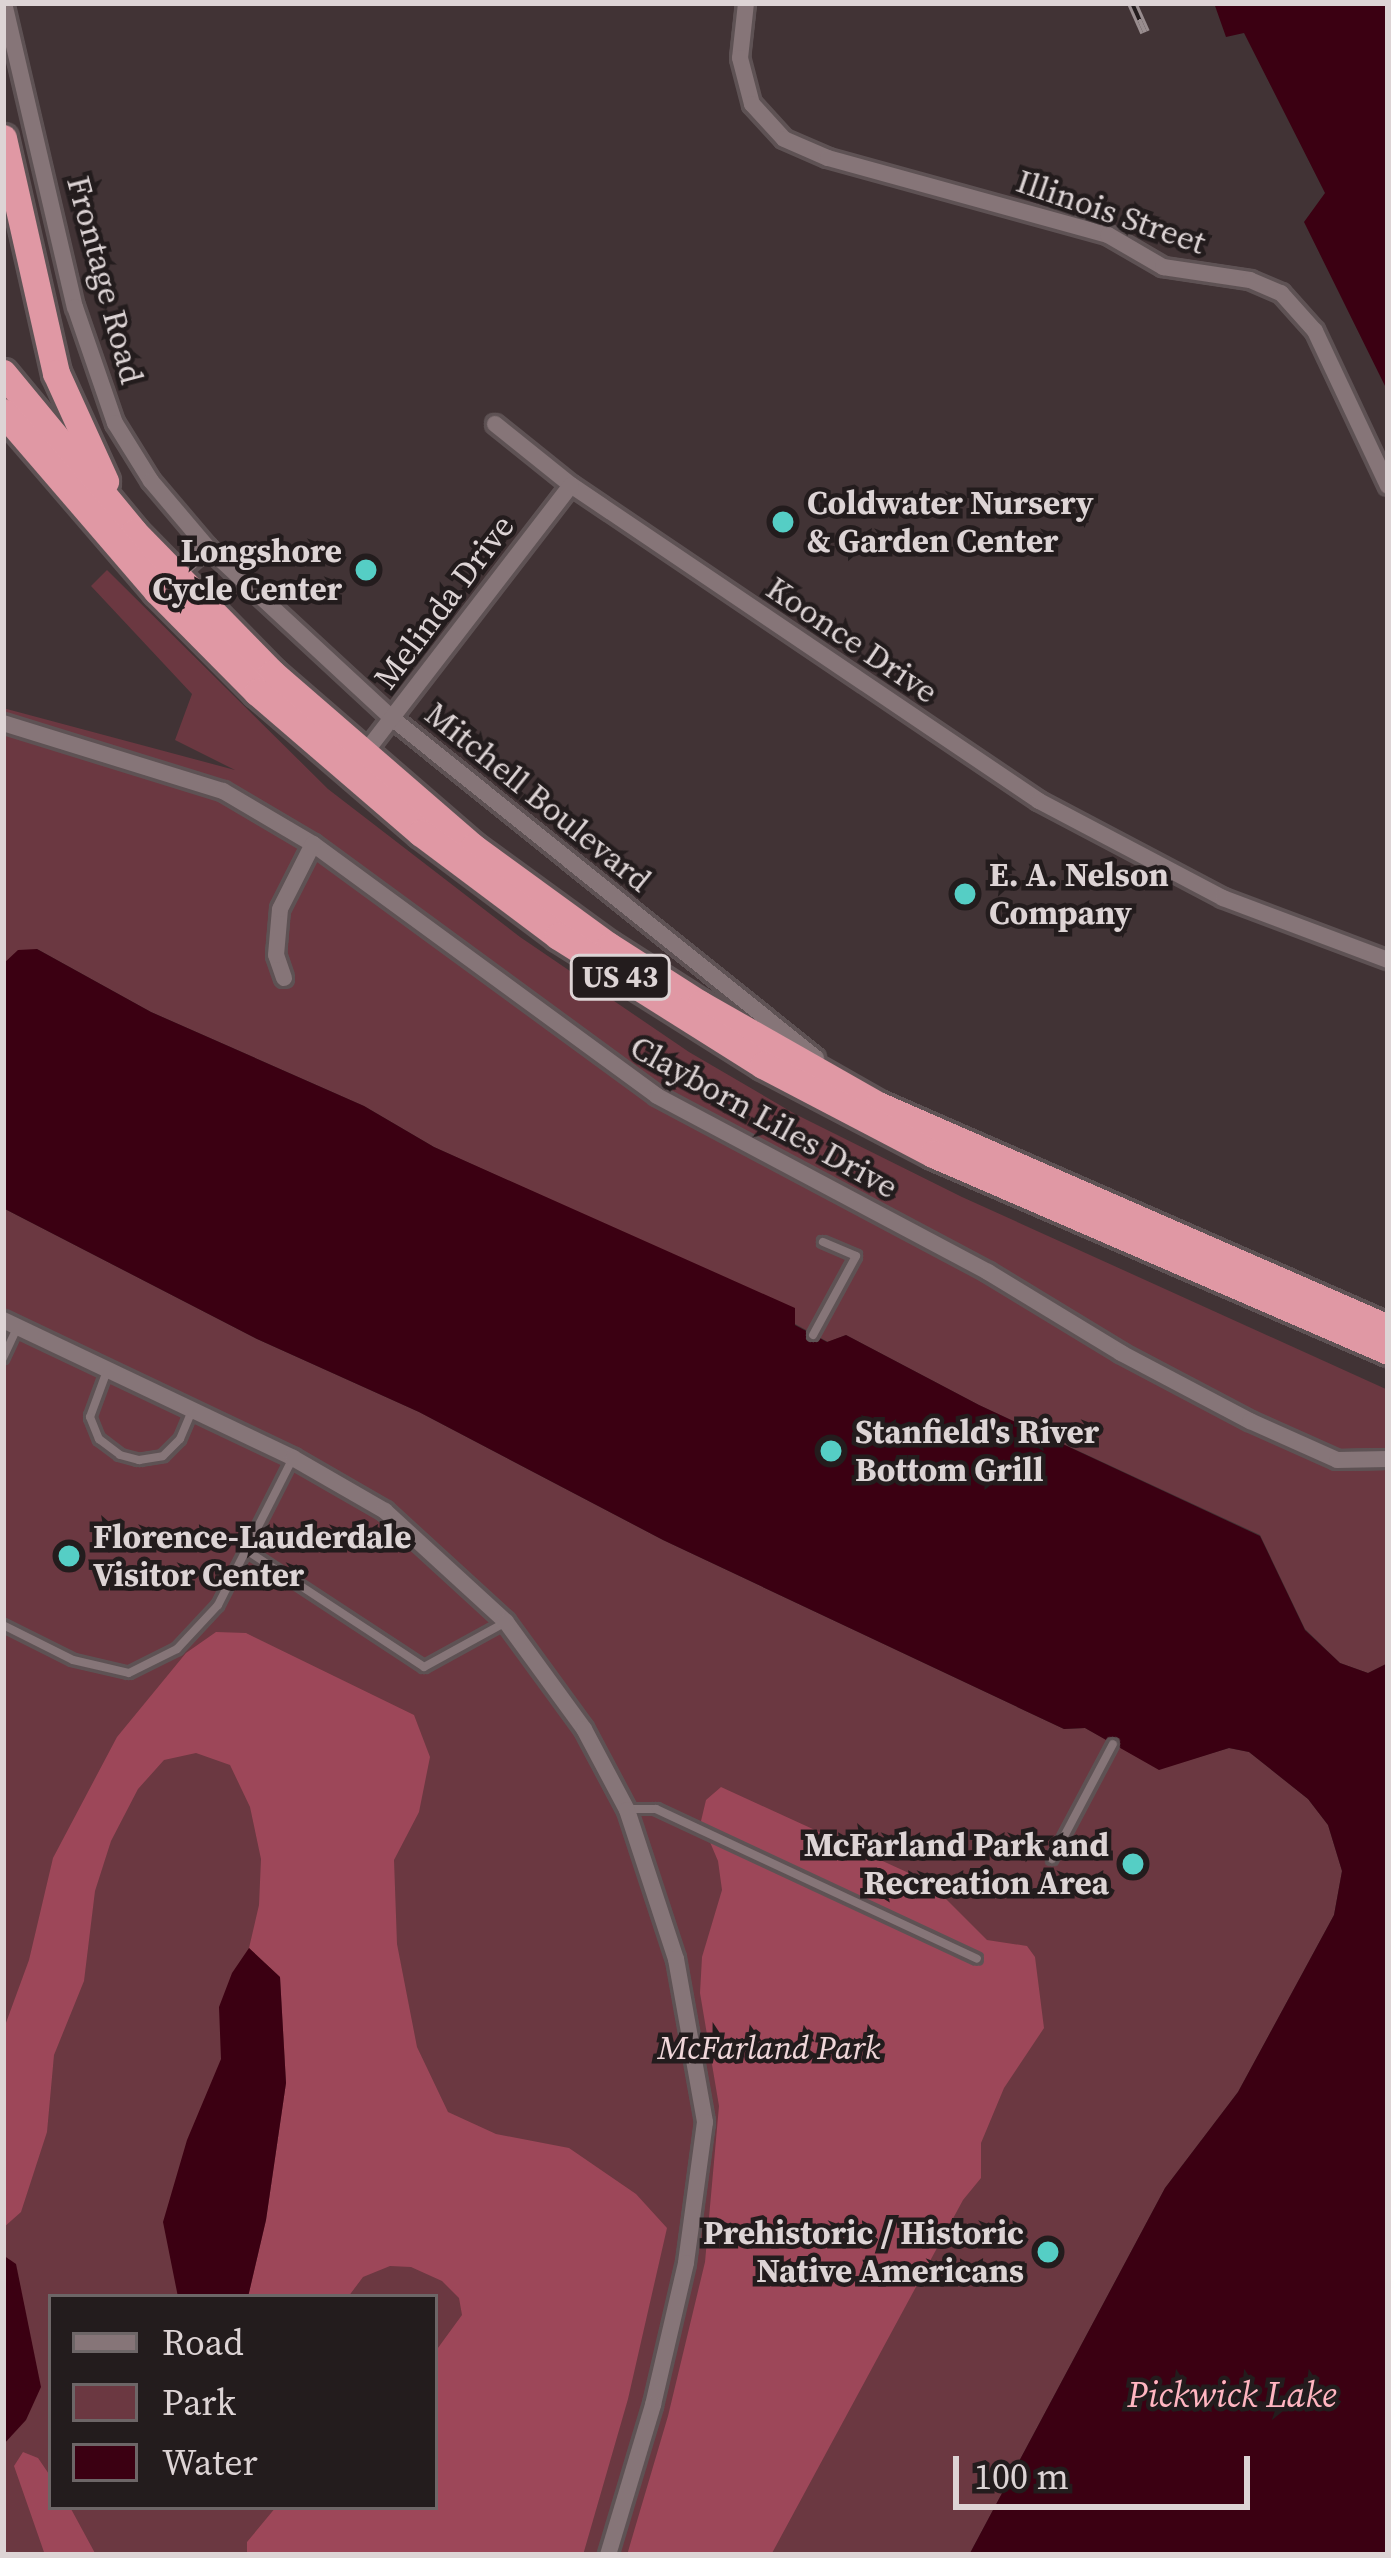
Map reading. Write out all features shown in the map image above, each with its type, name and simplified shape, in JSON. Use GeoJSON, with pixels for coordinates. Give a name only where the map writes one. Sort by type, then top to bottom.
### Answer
{"type":"FeatureCollection","features":[{"type":"Feature","properties":{"kind":"highway"},"geometry":{"type":"LineString","coordinates":[[3,138],[56,373],[134,532]]}},
{"type":"Feature","properties":{"kind":"highway","name":"US 43"},"geometry":{"type":"LineString","coordinates":[[3,373],[134,532],[272,673],[472,847],[609,946],[700,1004],[878,1105],[1384,1338]]}},
{"type":"Feature","properties":{"kind":"highway","name":"US 43"},"geometry":{"type":"LineString","coordinates":[[3,412],[157,591],[257,692],[421,833],[558,936],[763,1065],[933,1154],[1384,1338]]}},
{"type":"Feature","properties":{"kind":"street","name":"Frontage Road"},"geometry":{"type":"LineString","coordinates":[[4,3],[75,307],[97,378],[137,462],[207,547]]}},
{"type":"Feature","properties":{"kind":"street","name":"Illinois Street"},"geometry":{"type":"LineString","coordinates":[[746,3],[740,58],[752,104],[784,139],[828,158],[1108,235],[1163,267],[1250,280],[1281,293],[1315,331],[1388,486]]}},
{"type":"Feature","properties":{"kind":"street","name":"Koonce Drive"},"geometry":{"type":"LineString","coordinates":[[495,424],[571,485],[982,763],[1104,839],[1222,898],[1388,961]]}},
{"type":"Feature","properties":{"kind":"street","name":"Melinda Drive"},"geometry":{"type":"LineString","coordinates":[[364,754],[571,485]]}},
{"type":"Feature","properties":{"kind":"street"},"geometry":{"type":"LineString","coordinates":[[176,575],[207,547]]}},
{"type":"Feature","properties":{"kind":"street","name":"Mitchell Boulevard"},"geometry":{"type":"LineString","coordinates":[[207,547],[393,719],[878,1105]]}},
{"type":"Feature","properties":{"kind":"street","name":"Clayborn Liles Drive"},"geometry":{"type":"LineString","coordinates":[[3,723],[201,782],[314,844],[657,1096],[977,1265],[1121,1353],[1250,1421],[1337,1460],[1388,1459]]}},
{"type":"Feature","properties":{"kind":"street"},"geometry":{"type":"LineString","coordinates":[[284,978],[276,955],[280,909],[314,844]]}},
{"type":"Feature","properties":{"kind":"street"},"geometry":{"type":"LineString","coordinates":[[10,1323],[293,1458],[385,1511],[481,1594],[506,1622],[584,1729],[627,1810],[676,1958],[705,2122],[686,2263],[653,2405],[608,2555]]}},
{"type":"Feature","properties":{"kind":"lane"},"geometry":{"type":"LineString","coordinates":[[813,1335],[856,1256],[823,1242]]}},
{"type":"Feature","properties":{"kind":"lane"},"geometry":{"type":"LineString","coordinates":[[3,1358],[10,1323]]}},
{"type":"Feature","properties":{"kind":"lane"},"geometry":{"type":"LineString","coordinates":[[108,1366],[90,1417],[99,1439],[119,1455],[139,1460],[163,1456],[180,1439],[193,1409]]}},
{"type":"Feature","properties":{"kind":"lane"},"geometry":{"type":"LineString","coordinates":[[3,1625],[73,1660],[129,1672],[177,1649],[218,1605],[293,1458]]}},
{"type":"Feature","properties":{"kind":"lane"},"geometry":{"type":"LineString","coordinates":[[246,1550],[424,1667],[506,1622]]}},
{"type":"Feature","properties":{"kind":"lane"},"geometry":{"type":"LineString","coordinates":[[1052,1858],[1113,1744]]}},
{"type":"Feature","properties":{"kind":"lane"},"geometry":{"type":"LineString","coordinates":[[627,1810],[656,1809],[977,1959]]}},
{"type":"Feature","properties":{"kind":"green space"},"geometry":{"type":"Polygon","coordinates":[[[107,570],[328,789],[520,937],[689,1052],[795,1114],[962,1197],[1388,1390],[1388,1663],[1368,1673],[1340,1663],[1305,1629],[1260,1535],[979,1405],[846,1335],[828,1342],[646,1243],[434,1147],[364,1106],[151,1012],[37,949],[3,964],[3,708],[235,770],[175,740],[192,694],[91,586],[107,570]]]}},
{"type":"Feature","properties":{"kind":"green space","name":"McFarland Park"},"geometry":{"type":"Polygon","coordinates":[[[3,1208],[257,1339],[419,1412],[663,1540],[1064,1729],[1085,1728],[1159,1769],[1229,1748],[1249,1752],[1308,1799],[1328,1825],[1342,1871],[1334,1915],[1238,2092],[1165,2188],[969,2555],[3,2555],[3,1208]]]}},
{"type":"Feature","properties":{"kind":"green space"},"geometry":{"type":"Polygon","coordinates":[[[216,1632],[246,1633],[414,1715],[430,1757],[419,1812],[394,1860],[397,1944],[417,2047],[448,2112],[496,2134],[569,2148],[636,2194],[667,2228],[628,2399],[583,2555],[247,2555],[247,2542],[274,2510],[438,2510],[438,2348],[462,2315],[459,2298],[442,2281],[411,2267],[390,2266],[363,2277],[350,2294],[249,2294],[266,2220],[286,2083],[280,1977],[249,1948],[259,1905],[261,1859],[250,1807],[230,1765],[196,1753],[164,1760],[138,1789],[111,1841],[95,1891],[84,1981],[54,2055],[47,2132],[21,2212],[3,2228],[3,2031],[29,1960],[53,1858],[117,1737],[186,1653],[216,1632]]]}},
{"type":"Feature","properties":{"kind":"green space"},"geometry":{"type":"Polygon","coordinates":[[[721,1787],[911,1874],[938,1891],[987,1940],[1027,1946],[1035,1957],[1044,2028],[1004,2088],[981,2143],[981,2178],[963,2200],[771,2555],[627,2555],[668,2416],[705,2262],[719,2106],[700,1993],[702,1957],[722,1890],[718,1861],[701,1821],[706,1800],[721,1787]]]}},
{"type":"Feature","properties":{"kind":"green space"},"geometry":{"type":"Polygon","coordinates":[[[23,2452],[38,2458],[48,2473],[48,2510],[72,2510],[96,2555],[45,2555],[14,2466],[23,2452]]]}},
{"type":"Feature","properties":{"kind":"water"},"geometry":{"type":"Polygon","coordinates":[[[1214,3],[1388,3],[1388,392],[1304,222],[1325,193],[1244,33],[1226,37],[1214,3]]]}},
{"type":"Feature","properties":{"kind":"water","name":"Pickwick Lake"},"geometry":{"type":"Polygon","coordinates":[[[37,949],[151,1012],[364,1106],[434,1147],[795,1308],[795,1325],[827,1342],[846,1335],[979,1405],[1260,1536],[1305,1630],[1340,1663],[1368,1673],[1388,1663],[1388,2555],[969,2555],[1165,2188],[1238,2092],[1334,1915],[1342,1871],[1328,1825],[1308,1799],[1249,1752],[1229,1748],[1159,1770],[1085,1728],[1064,1729],[663,1540],[419,1412],[257,1339],[3,1208],[3,964],[18,950],[37,949]]]}},
{"type":"Feature","properties":{"kind":"water"},"geometry":{"type":"Polygon","coordinates":[[[249,1948],[280,1977],[286,2083],[266,2220],[249,2294],[177,2294],[163,2222],[187,2140],[221,2059],[219,2007],[232,1973],[249,1948]]]}},
{"type":"Feature","properties":{"kind":"water"},"geometry":{"type":"Polygon","coordinates":[[[3,2255],[16,2264],[41,2387],[26,2420],[3,2445],[3,2255]]]}},
{"type":"Feature","properties":{"kind":"railway"},"geometry":{"type":"LineString","coordinates":[[1132,3],[1145,32]]}},
{"type":"Feature","properties":{"kind":"place","name":"Coldwater Nursery & Garden Center"},"geometry":{"type":"Point","coordinates":[783,522]}},
{"type":"Feature","properties":{"kind":"place","name":"Longshore Cycle Center"},"geometry":{"type":"Point","coordinates":[366,570]}},
{"type":"Feature","properties":{"kind":"place","name":"E. A. Nelson Company"},"geometry":{"type":"Point","coordinates":[965,894]}},
{"type":"Feature","properties":{"kind":"place","name":"Stanfield's River Bottom Grill"},"geometry":{"type":"Point","coordinates":[831,1451]}},
{"type":"Feature","properties":{"kind":"place","name":"Florence-Lauderdale Visitor Center"},"geometry":{"type":"Point","coordinates":[69,1556]}},
{"type":"Feature","properties":{"kind":"place","name":"McFarland Park and Recreation Area"},"geometry":{"type":"Point","coordinates":[1133,1864]}},
{"type":"Feature","properties":{"kind":"place","name":"Prehistoric / Historic Native Americans"},"geometry":{"type":"Point","coordinates":[1048,2252]}}]}
